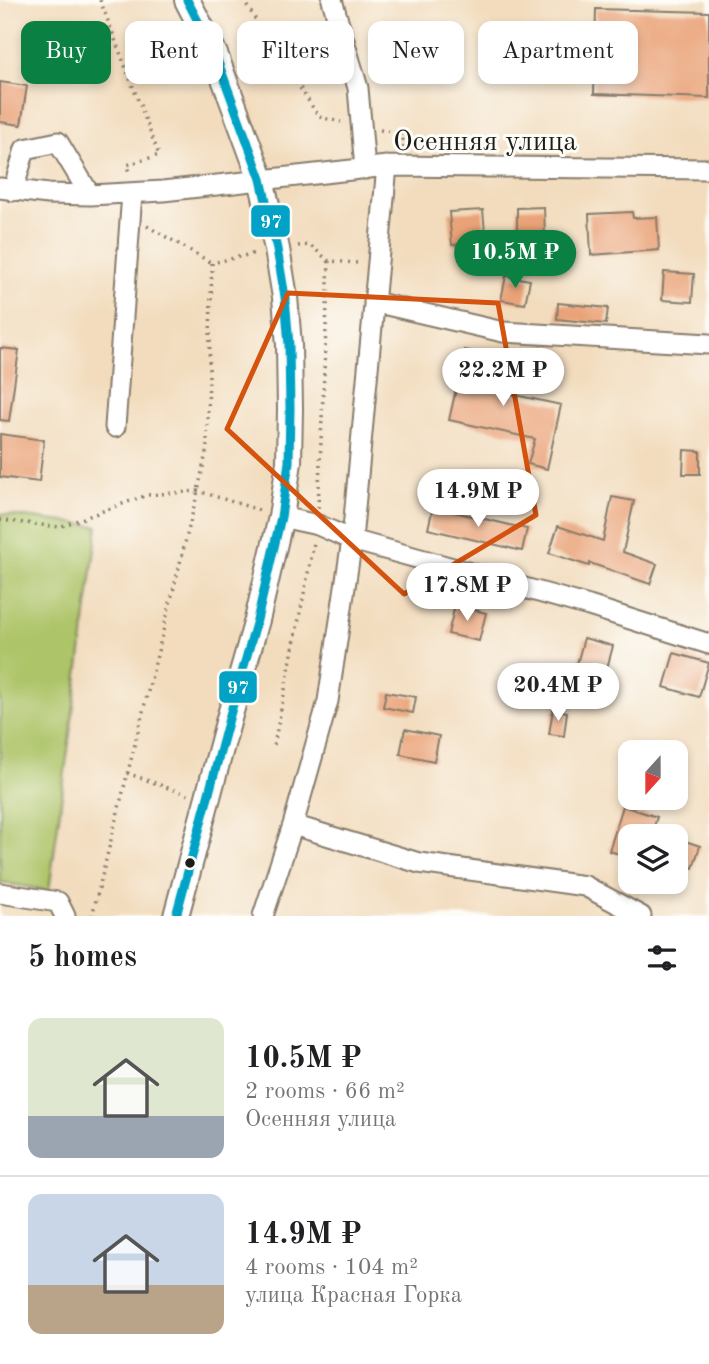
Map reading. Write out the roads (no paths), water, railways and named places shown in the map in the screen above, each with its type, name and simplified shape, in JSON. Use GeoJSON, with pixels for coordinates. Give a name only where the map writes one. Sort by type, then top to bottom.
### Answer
{"type":"FeatureCollection","features":[{"type":"Feature","properties":{"kind":"main road"},"geometry":{"type":"LineString","coordinates":[[176,916],[257,620],[281,517],[289,462],[290,396],[285,297],[261,179],[215,54],[187,0]]}},
{"type":"Feature","properties":{"kind":"street"},"geometry":{"type":"LineString","coordinates":[[333,1],[358,88],[365,169]]}},
{"type":"Feature","properties":{"kind":"street"},"geometry":{"type":"LineString","coordinates":[[7,189],[25,149],[58,142],[90,195]]}},
{"type":"Feature","properties":{"kind":"street","name":"Осенняя улица"},"geometry":{"type":"LineString","coordinates":[[7,189],[90,195],[163,191],[395,166],[709,169]]}},
{"type":"Feature","properties":{"kind":"street"},"geometry":{"type":"LineString","coordinates":[[263,916],[293,825],[328,701],[352,540],[378,263],[395,166]]}},
{"type":"Feature","properties":{"kind":"street"},"geometry":{"type":"LineString","coordinates":[[115,427],[132,192]]}},
{"type":"Feature","properties":{"kind":"street"},"geometry":{"type":"LineString","coordinates":[[374,302],[503,332],[709,344]]}},
{"type":"Feature","properties":{"kind":"street"},"geometry":{"type":"LineString","coordinates":[[281,517],[318,525],[352,540],[589,606],[709,644]]}},
{"type":"Feature","properties":{"kind":"street"},"geometry":{"type":"LineString","coordinates":[[293,825],[419,863],[585,886],[641,916]]}},
{"type":"Feature","properties":{"kind":"street"},"geometry":{"type":"LineString","coordinates":[[0,893],[58,902],[65,916]]}}]}
